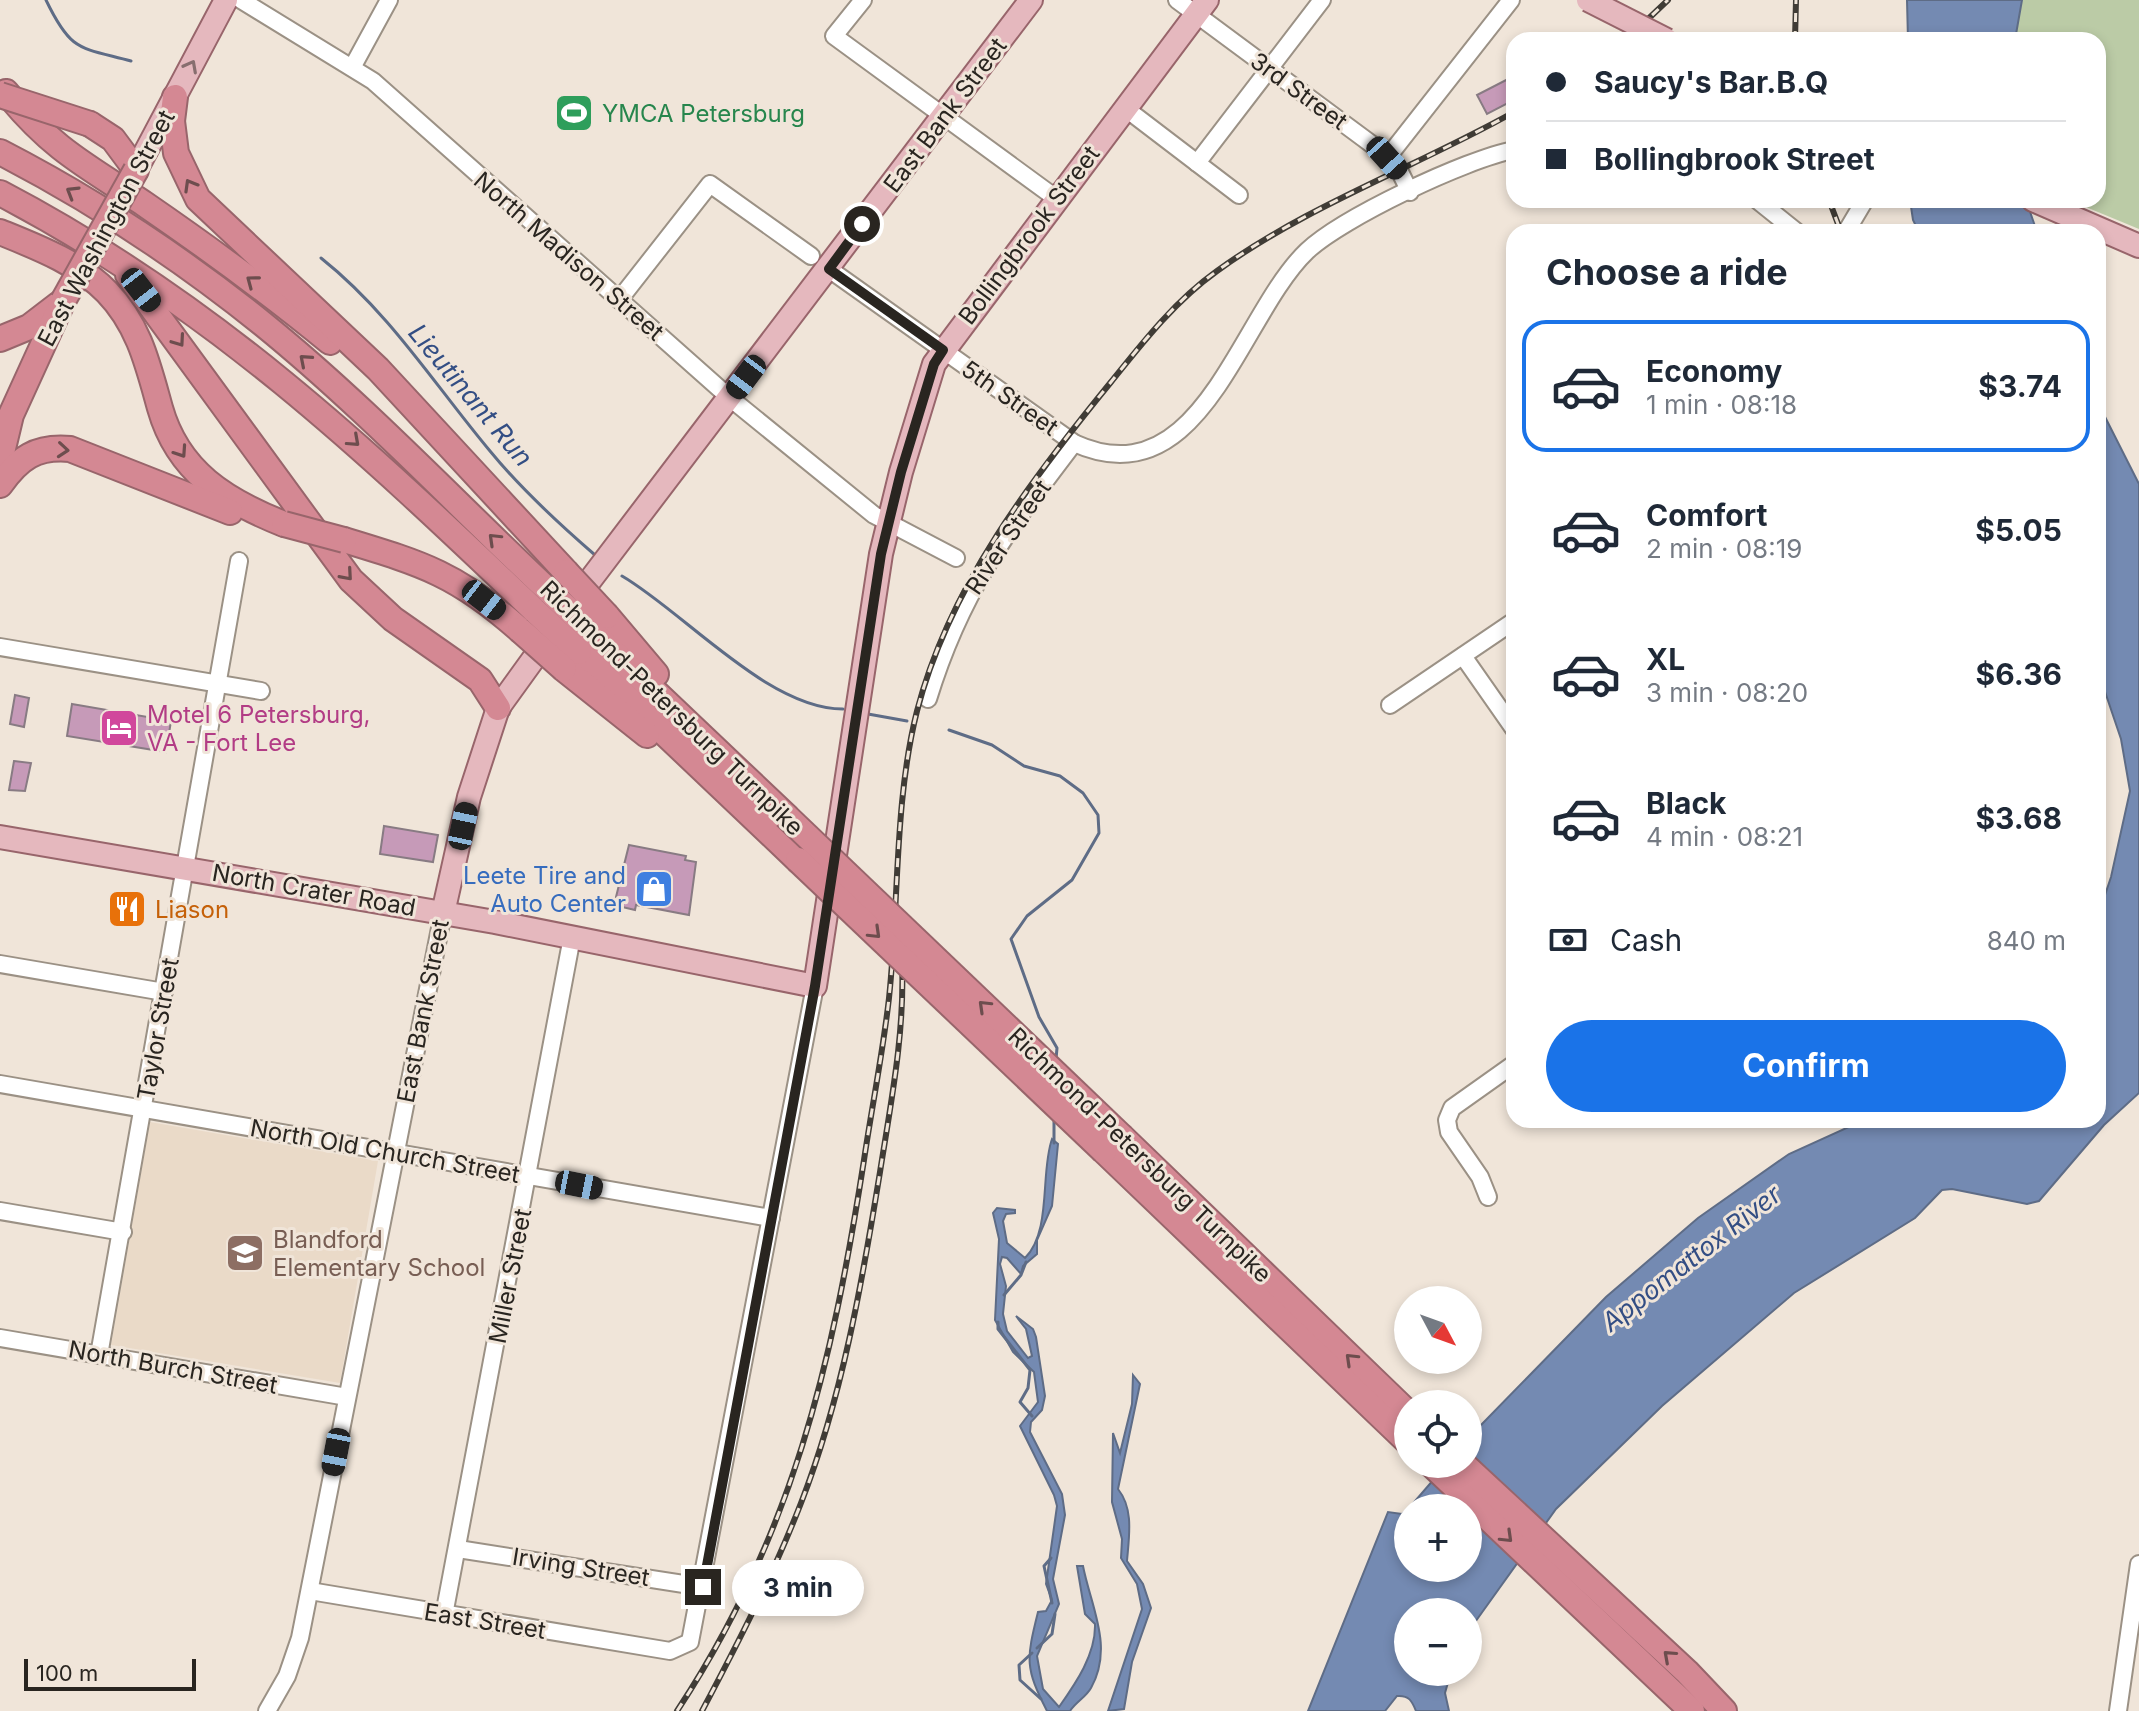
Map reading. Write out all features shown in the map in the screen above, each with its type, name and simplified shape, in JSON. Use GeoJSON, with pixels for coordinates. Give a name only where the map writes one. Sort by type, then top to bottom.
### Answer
{"type":"FeatureCollection","features":[{"type":"Feature","properties":{"kind":"highway"},"geometry":{"type":"LineString","coordinates":[[0,85],[50,141],[219,257],[311,326],[461,458]]}},
{"type":"Feature","properties":{"kind":"highway"},"geometry":{"type":"LineString","coordinates":[[0,95],[90,124],[113,139],[136,170]]}},
{"type":"Feature","properties":{"kind":"highway"},"geometry":{"type":"LineString","coordinates":[[0,485],[13,467],[30,453],[70,449],[241,516],[344,540],[444,573],[520,630],[586,642],[566,572],[358,349],[198,199],[176,153],[172,121],[175,97]]}},
{"type":"Feature","properties":{"kind":"highway","name":"Richmond-Petersburg Turnpike"},"geometry":{"type":"LineString","coordinates":[[0,152],[145,236],[264,325],[543,602],[1113,1144],[1394,1429]]}},
{"type":"Feature","properties":{"kind":"highway","name":"East Washington Street"},"geometry":{"type":"LineString","coordinates":[[0,461],[11,415],[63,301],[136,170]]}},
{"type":"Feature","properties":{"kind":"highway","name":"Richmond-Petersburg Turnpike"},"geometry":{"type":"LineString","coordinates":[[0,193],[115,257],[185,305],[308,401],[543,602]]}},
{"type":"Feature","properties":{"kind":"highway"},"geometry":{"type":"LineString","coordinates":[[0,232],[58,258],[109,294],[137,335],[164,420],[187,462],[202,480],[228,500],[284,524]]}},
{"type":"Feature","properties":{"kind":"highway"},"geometry":{"type":"LineString","coordinates":[[115,257],[351,580],[393,619],[480,680],[498,708]]}},
{"type":"Feature","properties":{"kind":"highway"},"geometry":{"type":"LineString","coordinates":[[0,339],[29,327],[63,301]]}},
{"type":"Feature","properties":{"kind":"highway","name":"Richmond-Petersburg Turnpike"},"geometry":{"type":"LineString","coordinates":[[586,642],[732,765],[778,825],[798,860],[1394,1400]]}},
{"type":"Feature","properties":{"kind":"highway"},"geometry":{"type":"LineString","coordinates":[[1446,1478],[1692,1711]]}},
{"type":"Feature","properties":{"kind":"highway"},"geometry":{"type":"LineString","coordinates":[[1478,1478],[1687,1672],[1724,1711]]}},
{"type":"Feature","properties":{"kind":"main road","name":"East Washington Street"},"geometry":{"type":"LineString","coordinates":[[136,170],[226,0]]}},
{"type":"Feature","properties":{"kind":"main road","name":"East Bank Street"},"geometry":{"type":"LineString","coordinates":[[443,913],[469,797],[498,708],[622,535],[730,398],[820,263],[944,115],[1031,0]]}},
{"type":"Feature","properties":{"kind":"main road"},"geometry":{"type":"LineString","coordinates":[[1588,0],[1651,32]]}},
{"type":"Feature","properties":{"kind":"main road","name":"Bollingbrook Street"},"geometry":{"type":"LineString","coordinates":[[815,986],[868,624],[901,472],[934,364],[1202,7]]}},
{"type":"Feature","properties":{"kind":"main road"},"geometry":{"type":"LineString","coordinates":[[2051,208],[2088,224]]}},
{"type":"Feature","properties":{"kind":"main road"},"geometry":{"type":"LineString","coordinates":[[2106,232],[2139,246]]}},
{"type":"Feature","properties":{"kind":"main road","name":"North Crater Road"},"geometry":{"type":"LineString","coordinates":[[0,837],[443,913],[815,986]]}},
{"type":"Feature","properties":{"kind":"street","name":"North Madison Street"},"geometry":{"type":"LineString","coordinates":[[241,0],[353,66],[730,398],[888,524],[956,558]]}},
{"type":"Feature","properties":{"kind":"street"},"geometry":{"type":"LineString","coordinates":[[353,66],[389,0]]}},
{"type":"Feature","properties":{"kind":"street"},"geometry":{"type":"LineString","coordinates":[[863,0],[834,36],[1057,199]]}},
{"type":"Feature","properties":{"kind":"street","name":"3rd Street"},"geometry":{"type":"LineString","coordinates":[[1177,0],[1202,7],[1270,69],[1387,158],[1410,192]]}},
{"type":"Feature","properties":{"kind":"street"},"geometry":{"type":"LineString","coordinates":[[1197,163],[1322,0]]}},
{"type":"Feature","properties":{"kind":"street"},"geometry":{"type":"LineString","coordinates":[[1387,158],[1511,0]]}},
{"type":"Feature","properties":{"kind":"street"},"geometry":{"type":"LineString","coordinates":[[1125,108],[1239,195]]}},
{"type":"Feature","properties":{"kind":"street"},"geometry":{"type":"LineString","coordinates":[[1074,443],[1102,453],[1139,452],[1168,440],[1195,416],[1283,277],[1310,248],[1345,225],[1464,165],[1506,152]]}},
{"type":"Feature","properties":{"kind":"street","name":"5th Street"},"geometry":{"type":"LineString","coordinates":[[619,300],[710,184],[1074,443]]}},
{"type":"Feature","properties":{"kind":"street"},"geometry":{"type":"LineString","coordinates":[[1767,208],[1787,224]]}},
{"type":"Feature","properties":{"kind":"street","name":"River Street"},"geometry":{"type":"LineString","coordinates":[[928,699],[951,629],[981,570],[1074,443]]}},
{"type":"Feature","properties":{"kind":"street","name":"Taylor Street"},"geometry":{"type":"LineString","coordinates":[[99,1355],[239,561]]}},
{"type":"Feature","properties":{"kind":"street"},"geometry":{"type":"LineString","coordinates":[[1390,705],[1506,626]]}},
{"type":"Feature","properties":{"kind":"street"},"geometry":{"type":"LineString","coordinates":[[0,647],[261,691]]}},
{"type":"Feature","properties":{"kind":"street"},"geometry":{"type":"LineString","coordinates":[[1463,656],[1506,718]]}},
{"type":"Feature","properties":{"kind":"street","name":"East Bank Street"},"geometry":{"type":"LineString","coordinates":[[267,1711],[295,1655],[310,1591],[443,913]]}},
{"type":"Feature","properties":{"kind":"street","name":"Miller Street"},"geometry":{"type":"LineString","coordinates":[[444,1615],[572,937]]}},
{"type":"Feature","properties":{"kind":"street"},"geometry":{"type":"LineString","coordinates":[[0,964],[164,992]]}},
{"type":"Feature","properties":{"kind":"street","name":"Bollingbrook Street"},"geometry":{"type":"LineString","coordinates":[[660,1649],[677,1650],[690,1642],[703,1587],[815,986]]}},
{"type":"Feature","properties":{"kind":"street"},"geometry":{"type":"LineString","coordinates":[[1488,1197],[1480,1177],[1449,1132],[1447,1120],[1452,1108],[1506,1070]]}},
{"type":"Feature","properties":{"kind":"street","name":"North Old Church Street"},"geometry":{"type":"LineString","coordinates":[[0,1084],[771,1218]]}},
{"type":"Feature","properties":{"kind":"street"},"geometry":{"type":"LineString","coordinates":[[0,1211],[123,1232]]}},
{"type":"Feature","properties":{"kind":"street","name":"North Burch Street"},"geometry":{"type":"LineString","coordinates":[[0,1338],[347,1397]]}},
{"type":"Feature","properties":{"kind":"street","name":"Irving Street"},"geometry":{"type":"LineString","coordinates":[[458,1549],[703,1587]]}},
{"type":"Feature","properties":{"kind":"street"},"geometry":{"type":"LineString","coordinates":[[2118,1711],[2139,1564]]}},
{"type":"Feature","properties":{"kind":"street","name":"East Street"},"geometry":{"type":"LineString","coordinates":[[310,1591],[660,1649]]}},
{"type":"Feature","properties":{"kind":"shaded area","name":"Blandford Elementary School"},"geometry":{"type":"Polygon","coordinates":[[[150,1122],[378,1161],[340,1383],[111,1345],[150,1122]]]}},
{"type":"Feature","properties":{"kind":"green space"},"geometry":{"type":"Polygon","coordinates":[[[2022,0],[2139,0],[2139,229],[2088,208],[2106,208],[2106,32],[2016,32],[2022,0]]]}},
{"type":"Feature","properties":{"kind":"water"},"geometry":{"type":"Polygon","coordinates":[[[1907,0],[2022,0],[2016,32],[1908,32],[1907,0]]]}},
{"type":"Feature","properties":{"kind":"water"},"geometry":{"type":"Polygon","coordinates":[[[1911,208],[2029,208],[2034,224],[1915,224],[1911,208]]]}},
{"type":"Feature","properties":{"kind":"water"},"geometry":{"type":"Polygon","coordinates":[[[2106,419],[2139,484],[2139,1093],[2106,1123],[2106,892],[2130,791],[2121,739],[2106,695],[2106,419]]]}},
{"type":"Feature","properties":{"kind":"water","name":"Appomattox River"},"geometry":{"type":"Polygon","coordinates":[[[1846,1128],[2101,1128],[2039,1201],[2027,1204],[1952,1189],[1942,1190],[1915,1218],[1794,1293],[1662,1406],[1556,1509],[1482,1612],[1482,1598],[1394,1598],[1394,1686],[1447,1686],[1445,1693],[1449,1711],[1416,1711],[1410,1699],[1397,1696],[1385,1711],[1308,1711],[1388,1512],[1394,1513],[1394,1582],[1482,1582],[1482,1494],[1421,1494],[1435,1478],[1482,1478],[1482,1424],[1606,1297],[1698,1218],[1789,1154],[1846,1128]]]}},
{"type":"Feature","properties":{"kind":"water"},"geometry":{"type":"Polygon","coordinates":[[[1052,1139],[1058,1144],[1052,1206],[1037,1240],[1037,1254],[1023,1266],[1021,1274],[1007,1258],[1002,1257],[1000,1264],[1006,1286],[1003,1314],[1007,1331],[1028,1358],[1032,1356],[1026,1329],[1016,1316],[1033,1329],[1036,1337],[1045,1396],[1042,1410],[1031,1422],[1030,1432],[1062,1494],[1065,1515],[1053,1579],[1059,1604],[1037,1656],[1043,1689],[1059,1707],[1084,1668],[1094,1635],[1095,1624],[1085,1614],[1077,1566],[1083,1566],[1099,1627],[1101,1657],[1098,1673],[1089,1691],[1070,1711],[1047,1711],[1031,1673],[1031,1642],[1038,1612],[1046,1611],[1052,1600],[1046,1584],[1057,1506],[1020,1426],[1038,1402],[1034,1372],[1013,1352],[995,1320],[999,1239],[993,1213],[997,1208],[1015,1210],[1015,1213],[1006,1214],[1003,1221],[1007,1243],[1025,1258],[1039,1233],[1052,1139]]]}},
{"type":"Feature","properties":{"kind":"water"},"geometry":{"type":"Polygon","coordinates":[[[1133,1375],[1140,1384],[1118,1489],[1128,1514],[1127,1561],[1143,1584],[1151,1608],[1132,1662],[1124,1709],[1108,1711],[1142,1609],[1137,1584],[1121,1558],[1122,1539],[1112,1502],[1113,1433],[1120,1453],[1132,1404],[1133,1375]]]}},
{"type":"Feature","properties":{"kind":"building"},"geometry":{"type":"Polygon","coordinates":[[[1506,80],[1506,104],[1487,114],[1477,95],[1506,80]]]}},
{"type":"Feature","properties":{"kind":"building"},"geometry":{"type":"Polygon","coordinates":[[[15,695],[29,698],[24,727],[10,724],[15,695]]]}},
{"type":"Feature","properties":{"kind":"building","name":"Motel 6 Petersburg, VA - Fort Lee"},"geometry":{"type":"Polygon","coordinates":[[[72,704],[171,721],[166,752],[67,736],[72,704]]]}},
{"type":"Feature","properties":{"kind":"building"},"geometry":{"type":"Polygon","coordinates":[[[14,761],[31,763],[25,791],[9,790],[14,761]]]}},
{"type":"Feature","properties":{"kind":"building"},"geometry":{"type":"Polygon","coordinates":[[[384,826],[438,835],[433,862],[380,854],[384,826]]]}},
{"type":"Feature","properties":{"kind":"building","name":"Leete Tire and Auto Center"},"geometry":{"type":"Polygon","coordinates":[[[629,845],[686,856],[685,860],[696,862],[689,915],[636,905],[635,910],[618,906],[619,901],[615,901],[629,845]]]}},
{"type":"Feature","properties":{"kind":"waterway","name":"Lieutinant Run"},"geometry":{"type":"LineString","coordinates":[[46,0],[63,30],[78,45],[131,61]]}},
{"type":"Feature","properties":{"kind":"waterway","name":"Lieutinant Run"},"geometry":{"type":"LineString","coordinates":[[321,258],[346,279],[390,326],[514,479],[595,555]]}},
{"type":"Feature","properties":{"kind":"waterway","name":"Lieutinant Run"},"geometry":{"type":"LineString","coordinates":[[622,576],[756,676],[815,705],[843,709]]}},
{"type":"Feature","properties":{"kind":"waterway","name":"Lieutinant Run"},"geometry":{"type":"LineString","coordinates":[[868,714],[907,721]]}},
{"type":"Feature","properties":{"kind":"waterway","name":"Lieutinant Run"},"geometry":{"type":"LineString","coordinates":[[949,730],[992,745],[1024,766],[1060,776],[1083,793],[1098,815],[1099,833],[1072,880],[1027,916],[1011,939],[1039,1017],[1057,1048],[1056,1059]]}},
{"type":"Feature","properties":{"kind":"waterway","name":"Lieutinant Run"},"geometry":{"type":"LineString","coordinates":[[1054,1119],[1054,1143]]}},
{"type":"Feature","properties":{"kind":"waterway","name":"Lieutinant Run"},"geometry":{"type":"LineString","coordinates":[[1004,1295],[1021,1275],[1026,1262]]}},
{"type":"Feature","properties":{"kind":"waterway","name":"Lieutinant Run"},"geometry":{"type":"LineString","coordinates":[[998,1322],[998,1329],[1030,1370],[1028,1388],[1020,1402],[1032,1416]]}},
{"type":"Feature","properties":{"kind":"waterway","name":"Lieutinant Run"},"geometry":{"type":"LineString","coordinates":[[1051,1558],[1044,1566],[1052,1603]]}},
{"type":"Feature","properties":{"kind":"waterway","name":"Lieutinant Run"},"geometry":{"type":"LineString","coordinates":[[1037,1648],[1052,1634],[1055,1614]]}},
{"type":"Feature","properties":{"kind":"waterway","name":"Lieutinant Run"},"geometry":{"type":"LineString","coordinates":[[1032,1653],[1019,1665],[1020,1680],[1041,1699]]}},
{"type":"Feature","properties":{"kind":"railway"},"geometry":{"type":"LineString","coordinates":[[1634,32],[1668,0]]}},
{"type":"Feature","properties":{"kind":"railway"},"geometry":{"type":"LineString","coordinates":[[1795,32],[1796,0]]}},
{"type":"Feature","properties":{"kind":"railway"},"geometry":{"type":"LineString","coordinates":[[677,1711],[717,1645],[751,1579],[779,1513],[821,1378],[852,1235],[887,1018],[904,781],[910,746],[931,665],[971,578],[1051,457],[1135,352],[1187,295],[1217,271],[1287,226],[1506,116]]}},
{"type":"Feature","properties":{"kind":"railway"},"geometry":{"type":"LineString","coordinates":[[1832,208],[1838,224]]}},
{"type":"Feature","properties":{"kind":"railway"},"geometry":{"type":"LineString","coordinates":[[702,1711],[790,1530],[828,1423],[866,1256],[893,1093],[901,1014],[902,961]]}},
{"type":"Feature","properties":{"kind":"place","name":"YMCA Petersburg"},"geometry":{"type":"Point","coordinates":[574,113]}},
{"type":"Feature","properties":{"kind":"place","name":"Motel 6 Petersburg, VA - Fort Lee"},"geometry":{"type":"Point","coordinates":[119,728]}},
{"type":"Feature","properties":{"kind":"place","name":"Leete Tire and Auto Center"},"geometry":{"type":"Point","coordinates":[654,889]}},
{"type":"Feature","properties":{"kind":"place","name":"Liason"},"geometry":{"type":"Point","coordinates":[127,909]}},
{"type":"Feature","properties":{"kind":"place","name":"Blandford Elementary School"},"geometry":{"type":"Point","coordinates":[245,1253]}},
{"type":"Feature","properties":{"kind":"route"},"geometry":{"type":"LineString","coordinates":[[703,1587],[815,986],[881,554],[901,472],[934,364],[943,350],[829,269],[862,224]]}}]}
